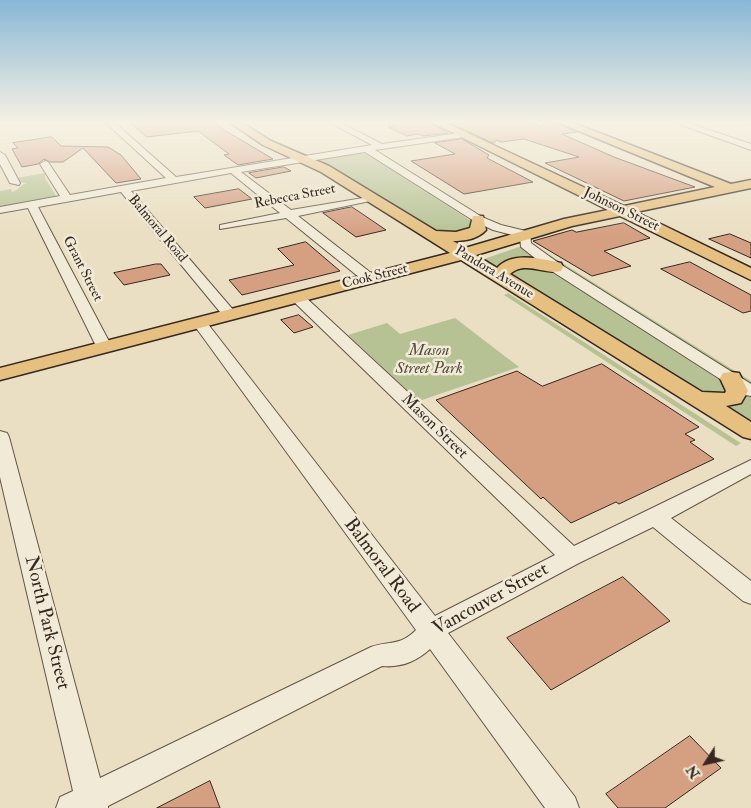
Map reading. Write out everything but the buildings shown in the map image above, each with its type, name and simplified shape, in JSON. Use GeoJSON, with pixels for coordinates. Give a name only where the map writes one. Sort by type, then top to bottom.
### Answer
{"type":"FeatureCollection","features":[{"type":"Feature","properties":{"kind":"main road","name":"Pandora Avenue"},"geometry":{"type":"LineString","coordinates":[[306,160],[326,169],[751,432]]}},
{"type":"Feature","properties":{"kind":"main road","name":"Johnson Street"},"geometry":{"type":"LineString","coordinates":[[517,160],[751,275]]}},
{"type":"Feature","properties":{"kind":"main road"},"geometry":{"type":"LineString","coordinates":[[658,160],[751,197]]}},
{"type":"Feature","properties":{"kind":"main road","name":"Cook Street"},"geometry":{"type":"LineString","coordinates":[[0,374],[370,279],[463,254],[569,222],[751,184]]}},
{"type":"Feature","properties":{"kind":"main road"},"geometry":{"type":"LineString","coordinates":[[430,235],[457,237],[474,233],[480,225],[478,219]]}},
{"type":"Feature","properties":{"kind":"main road"},"geometry":{"type":"LineString","coordinates":[[505,279],[502,274],[505,269],[519,264],[538,263],[556,267]]}},
{"type":"Feature","properties":{"kind":"main road"},"geometry":{"type":"LineString","coordinates":[[692,396],[706,401],[729,400],[737,391],[731,378]]}},
{"type":"Feature","properties":{"kind":"street"},"geometry":{"type":"LineString","coordinates":[[2,160],[15,183]]}},
{"type":"Feature","properties":{"kind":"street"},"geometry":{"type":"LineString","coordinates":[[151,160],[174,180]]}},
{"type":"Feature","properties":{"kind":"street"},"geometry":{"type":"LineString","coordinates":[[0,210],[299,160]]}},
{"type":"Feature","properties":{"kind":"street"},"geometry":{"type":"LineString","coordinates":[[384,160],[478,219],[497,228],[526,235],[525,244],[556,267],[751,391]]}},
{"type":"Feature","properties":{"kind":"street"},"geometry":{"type":"LineString","coordinates":[[45,164],[67,199]]}},
{"type":"Feature","properties":{"kind":"street"},"geometry":{"type":"LineString","coordinates":[[233,170],[370,279]]}},
{"type":"Feature","properties":{"kind":"street","name":"Balmoral Road"},"geometry":{"type":"LineString","coordinates":[[124,189],[230,315]]}},
{"type":"Feature","properties":{"kind":"street","name":"Rebecca Street"},"geometry":{"type":"LineString","coordinates":[[224,227],[371,198]]}},
{"type":"Feature","properties":{"kind":"street","name":"Grant Street"},"geometry":{"type":"LineString","coordinates":[[32,204],[104,347]]}},
{"type":"Feature","properties":{"kind":"street","name":"Mason Street"},"geometry":{"type":"LineString","coordinates":[[297,297],[571,556]]}},
{"type":"Feature","properties":{"kind":"street","name":"Balmoral Road"},"geometry":{"type":"LineString","coordinates":[[200,322],[430,632],[564,808]]}},
{"type":"Feature","properties":{"kind":"street","name":"North Park Street"},"geometry":{"type":"LineString","coordinates":[[0,437],[85,805]]}},
{"type":"Feature","properties":{"kind":"street","name":"Vancouver Street"},"geometry":{"type":"LineString","coordinates":[[85,805],[380,656],[395,657],[421,644],[430,632],[571,556],[655,517],[751,466]]}},
{"type":"Feature","properties":{"kind":"street"},"geometry":{"type":"LineString","coordinates":[[655,517],[751,594]]}},
{"type":"Feature","properties":{"kind":"green space"},"geometry":{"type":"Polygon","coordinates":[[[320,160],[376,160],[473,224],[468,233],[435,232],[320,160]]]}},
{"type":"Feature","properties":{"kind":"green space"},"geometry":{"type":"Polygon","coordinates":[[[45,173],[45,178],[56,196],[0,207],[0,191],[11,189],[12,192],[27,183],[18,182],[16,178],[45,173]]]}},
{"type":"Feature","properties":{"kind":"green space"},"geometry":{"type":"Polygon","coordinates":[[[532,246],[535,246],[751,381],[751,384],[532,246]]]}},
{"type":"Feature","properties":{"kind":"green space"},"geometry":{"type":"Polygon","coordinates":[[[523,247],[541,261],[498,270],[483,261],[487,258],[523,247]]]}},
{"type":"Feature","properties":{"kind":"green space"},"geometry":{"type":"Polygon","coordinates":[[[520,266],[550,270],[725,383],[729,392],[708,396],[509,275],[520,266]]]}},
{"type":"Feature","properties":{"kind":"green space"},"geometry":{"type":"Polygon","coordinates":[[[508,293],[741,443],[736,446],[504,295],[508,293]]]}},
{"type":"Feature","properties":{"kind":"green space","name":"Mason Street Park"},"geometry":{"type":"Polygon","coordinates":[[[455,318],[519,367],[419,401],[348,335],[387,323],[400,334],[455,318]]]}},
{"type":"Feature","properties":{"kind":"green space"},"geometry":{"type":"Polygon","coordinates":[[[745,392],[751,395],[751,427],[719,405],[739,402],[745,392]]]}}]}
